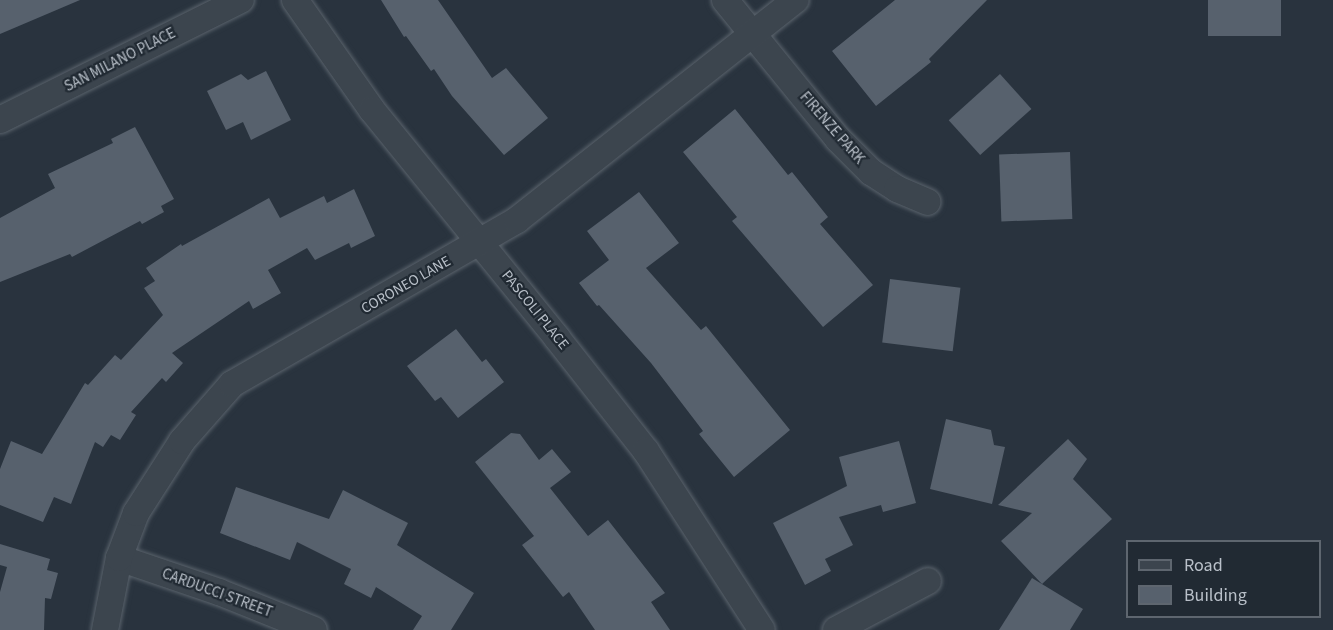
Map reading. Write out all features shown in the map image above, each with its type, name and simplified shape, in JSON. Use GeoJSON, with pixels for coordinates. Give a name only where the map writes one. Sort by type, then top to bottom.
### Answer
{"type":"FeatureCollection","features":[{"type":"Feature","properties":{"kind":"street","name":"SAN MILANO PLACE"},"geometry":{"type":"LineString","coordinates":[[0,120],[241,0]]}},
{"type":"Feature","properties":{"kind":"street","name":"PASCOLI PLACE"},"geometry":{"type":"LineString","coordinates":[[295,0],[372,110],[646,451],[762,630]]}},
{"type":"Feature","properties":{"kind":"street","name":"FIRENZE PARK"},"geometry":{"type":"LineString","coordinates":[[725,0],[838,139],[870,172],[897,189],[927,202]]}},
{"type":"Feature","properties":{"kind":"street","name":"CORONEO LANE"},"geometry":{"type":"LineString","coordinates":[[105,630],[119,558],[136,513],[182,441],[232,384],[517,220],[796,0]]}},
{"type":"Feature","properties":{"kind":"street","name":"CARDUCCI STREET"},"geometry":{"type":"LineString","coordinates":[[119,558],[219,592],[314,630]]}},
{"type":"Feature","properties":{"kind":"street"},"geometry":{"type":"LineString","coordinates":[[836,630],[928,581]]}},
{"type":"Feature","properties":{"kind":"building"},"geometry":{"type":"Polygon","coordinates":[[[0,0],[80,0],[0,34],[0,0]]]}},
{"type":"Feature","properties":{"kind":"building"},"geometry":{"type":"Polygon","coordinates":[[[381,0],[438,0],[492,78],[506,68],[548,118],[504,155],[452,96],[434,69],[431,71],[406,36],[404,37],[381,0]]]}},
{"type":"Feature","properties":{"kind":"building"},"geometry":{"type":"Polygon","coordinates":[[[895,0],[987,0],[929,59],[931,62],[876,106],[832,51],[895,0]]]}},
{"type":"Feature","properties":{"kind":"building"},"geometry":{"type":"Polygon","coordinates":[[[1208,0],[1281,0],[1281,36],[1208,36],[1208,0]]]}},
{"type":"Feature","properties":{"kind":"building"},"geometry":{"type":"Polygon","coordinates":[[[266,71],[291,120],[251,140],[243,122],[226,130],[207,91],[241,74],[248,80],[266,71]]]}},
{"type":"Feature","properties":{"kind":"building"},"geometry":{"type":"Polygon","coordinates":[[[1000,74],[1031,109],[980,155],[949,120],[1000,74]]]}},
{"type":"Feature","properties":{"kind":"building"},"geometry":{"type":"Polygon","coordinates":[[[735,109],[788,175],[792,172],[828,217],[820,224],[873,285],[823,327],[732,221],[737,217],[683,152],[735,109]]]}},
{"type":"Feature","properties":{"kind":"building"},"geometry":{"type":"Polygon","coordinates":[[[135,127],[174,199],[161,206],[164,212],[142,224],[140,221],[72,257],[70,254],[0,282],[0,218],[55,188],[48,174],[113,143],[111,139],[135,127]]]}},
{"type":"Feature","properties":{"kind":"building"},"geometry":{"type":"Polygon","coordinates":[[[1070,152],[1072,219],[1001,221],[999,154],[1070,152]]]}},
{"type":"Feature","properties":{"kind":"building"},"geometry":{"type":"Polygon","coordinates":[[[354,189],[375,236],[351,248],[349,243],[315,260],[307,248],[268,270],[281,293],[253,309],[249,301],[172,353],[183,363],[166,382],[162,378],[131,412],[136,415],[120,440],[111,435],[103,447],[95,442],[71,504],[54,497],[43,522],[0,505],[0,469],[11,441],[42,454],[85,383],[88,385],[115,355],[121,360],[163,315],[144,288],[155,281],[146,268],[181,244],[182,246],[269,198],[280,218],[324,196],[327,203],[354,189]]]}},
{"type":"Feature","properties":{"kind":"building"},"geometry":{"type":"Polygon","coordinates":[[[639,192],[679,243],[646,268],[701,330],[706,326],[790,430],[734,477],[699,434],[703,431],[651,363],[599,305],[597,306],[579,283],[609,260],[587,231],[639,192]]]}},
{"type":"Feature","properties":{"kind":"building"},"geometry":{"type":"Polygon","coordinates":[[[890,279],[960,288],[953,351],[882,343],[890,279]]]}},
{"type":"Feature","properties":{"kind":"building"},"geometry":{"type":"Polygon","coordinates":[[[456,329],[482,362],[486,359],[504,382],[458,418],[441,397],[435,401],[407,366],[456,329]]]}},
{"type":"Feature","properties":{"kind":"building"},"geometry":{"type":"Polygon","coordinates":[[[946,419],[991,430],[994,445],[1005,447],[992,504],[930,489],[946,419]]]}},
{"type":"Feature","properties":{"kind":"building"},"geometry":{"type":"Polygon","coordinates":[[[511,433],[520,434],[539,460],[552,449],[571,472],[550,488],[588,536],[608,520],[665,593],[651,602],[670,630],[595,630],[569,592],[563,597],[522,545],[534,536],[475,462],[511,433]]]}},
{"type":"Feature","properties":{"kind":"building"},"geometry":{"type":"Polygon","coordinates":[[[1068,439],[1087,459],[1073,479],[1112,519],[1042,584],[1001,541],[1032,513],[998,505],[1068,439]]]}},
{"type":"Feature","properties":{"kind":"building"},"geometry":{"type":"Polygon","coordinates":[[[899,441],[916,503],[883,512],[881,505],[839,517],[853,545],[825,559],[831,571],[805,585],[773,523],[847,486],[839,457],[899,441]]]}},
{"type":"Feature","properties":{"kind":"building"},"geometry":{"type":"Polygon","coordinates":[[[236,487],[329,519],[343,490],[408,523],[397,545],[474,593],[451,630],[413,630],[422,616],[376,587],[371,598],[344,584],[351,569],[297,542],[290,560],[220,533],[236,487]]]}},
{"type":"Feature","properties":{"kind":"building"},"geometry":{"type":"Polygon","coordinates":[[[0,544],[50,559],[47,570],[58,573],[51,599],[45,598],[44,630],[0,630],[0,592],[7,567],[0,565],[0,544]]]}},
{"type":"Feature","properties":{"kind":"building"},"geometry":{"type":"Polygon","coordinates":[[[1032,578],[1083,609],[1070,630],[999,630],[1032,578]]]}}]}
